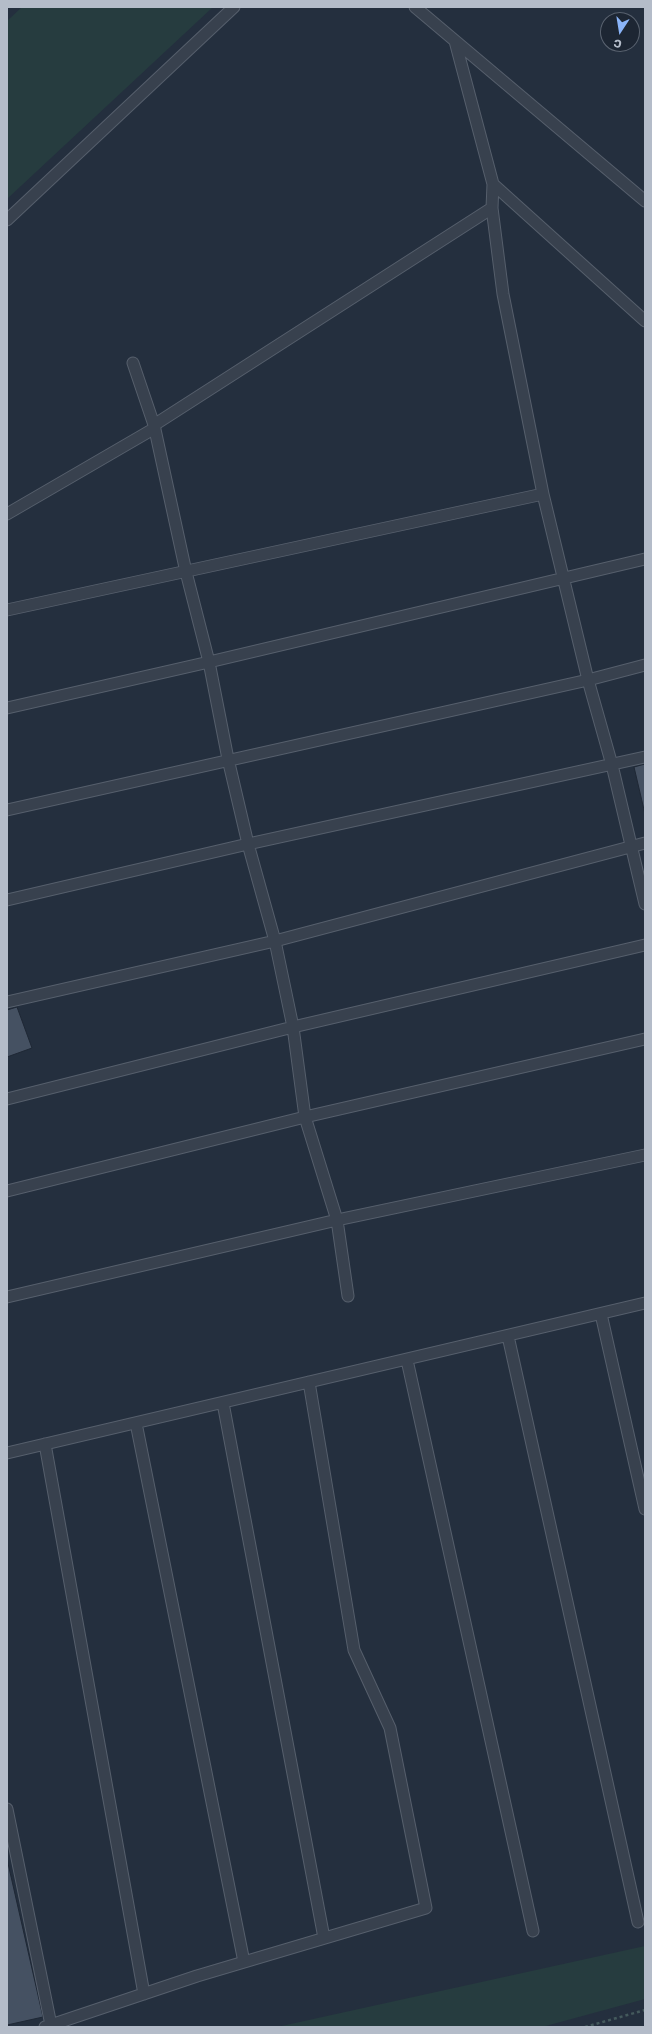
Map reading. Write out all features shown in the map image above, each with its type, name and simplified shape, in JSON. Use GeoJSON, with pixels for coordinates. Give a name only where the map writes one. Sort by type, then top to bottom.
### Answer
{"type":"FeatureCollection","features":[{"type":"Feature","properties":{"kind":"lane"},"geometry":{"type":"LineString","coordinates":[[7,220],[234,7]]}},
{"type":"Feature","properties":{"kind":"lane"},"geometry":{"type":"LineString","coordinates":[[415,7],[645,201]]}},
{"type":"Feature","properties":{"kind":"lane"},"geometry":{"type":"LineString","coordinates":[[455,41],[493,184],[492,208],[503,294],[543,494],[565,579],[588,680],[612,765],[630,847],[645,904]]}},
{"type":"Feature","properties":{"kind":"lane"},"geometry":{"type":"LineString","coordinates":[[493,184],[645,321]]}},
{"type":"Feature","properties":{"kind":"lane"},"geometry":{"type":"LineString","coordinates":[[7,514],[154,426],[492,208]]}},
{"type":"Feature","properties":{"kind":"lane"},"geometry":{"type":"LineString","coordinates":[[134,363],[154,426],[186,572],[208,662],[228,759],[248,844],[275,941],[293,1027],[305,1117],[337,1220],[348,1296]]}},
{"type":"Feature","properties":{"kind":"lane"},"geometry":{"type":"LineString","coordinates":[[7,610],[543,494]]}},
{"type":"Feature","properties":{"kind":"lane"},"geometry":{"type":"LineString","coordinates":[[7,708],[565,579],[645,559]]}},
{"type":"Feature","properties":{"kind":"lane"},"geometry":{"type":"LineString","coordinates":[[7,810],[228,759],[588,680],[645,665]]}},
{"type":"Feature","properties":{"kind":"lane"},"geometry":{"type":"LineString","coordinates":[[7,900],[248,844],[612,765],[645,756]]}},
{"type":"Feature","properties":{"kind":"lane"},"geometry":{"type":"LineString","coordinates":[[7,1002],[275,941],[645,843]]}},
{"type":"Feature","properties":{"kind":"lane"},"geometry":{"type":"LineString","coordinates":[[7,1099],[293,1027],[645,945]]}},
{"type":"Feature","properties":{"kind":"lane"},"geometry":{"type":"LineString","coordinates":[[7,1191],[305,1117],[645,1039]]}},
{"type":"Feature","properties":{"kind":"lane"},"geometry":{"type":"LineString","coordinates":[[7,1297],[337,1220],[645,1155]]}},
{"type":"Feature","properties":{"kind":"lane"},"geometry":{"type":"LineString","coordinates":[[7,1453],[645,1303]]}},
{"type":"Feature","properties":{"kind":"lane"},"geometry":{"type":"LineString","coordinates":[[601,1314],[645,1509]]}},
{"type":"Feature","properties":{"kind":"lane"},"geometry":{"type":"LineString","coordinates":[[508,1336],[638,1922]]}},
{"type":"Feature","properties":{"kind":"lane"},"geometry":{"type":"LineString","coordinates":[[407,1360],[533,1931]]}},
{"type":"Feature","properties":{"kind":"lane"},"geometry":{"type":"LineString","coordinates":[[7,1809],[48,2026],[244,1962],[426,1908],[390,1728],[354,1650],[309,1382]]}},
{"type":"Feature","properties":{"kind":"lane"},"geometry":{"type":"LineString","coordinates":[[223,1403],[324,1938]]}},
{"type":"Feature","properties":{"kind":"lane"},"geometry":{"type":"LineString","coordinates":[[136,1423],[244,1962]]}},
{"type":"Feature","properties":{"kind":"lane"},"geometry":{"type":"LineString","coordinates":[[46,1444],[144,1994]]}},
{"type":"Feature","properties":{"kind":"path"},"geometry":{"type":"LineString","coordinates":[[585,2027],[645,2010]]}},
{"type":"Feature","properties":{"kind":"green space"},"geometry":{"type":"Polygon","coordinates":[[[22,7],[213,7],[7,199],[7,21],[22,7]]]}},
{"type":"Feature","properties":{"kind":"green space"},"geometry":{"type":"Polygon","coordinates":[[[645,1946],[645,1999],[542,2027],[277,2027],[645,1946]]]}},
{"type":"Feature","properties":{"kind":"building"},"geometry":{"type":"Polygon","coordinates":[[[645,764],[645,814],[634,767],[645,764]]]}},
{"type":"Feature","properties":{"kind":"building"},"geometry":{"type":"Polygon","coordinates":[[[17,1007],[32,1048],[7,1057],[7,1010],[17,1007]]]}},
{"type":"Feature","properties":{"kind":"building"},"geometry":{"type":"Polygon","coordinates":[[[7,1859],[43,2017],[7,2025],[7,1859]]]}}]}
